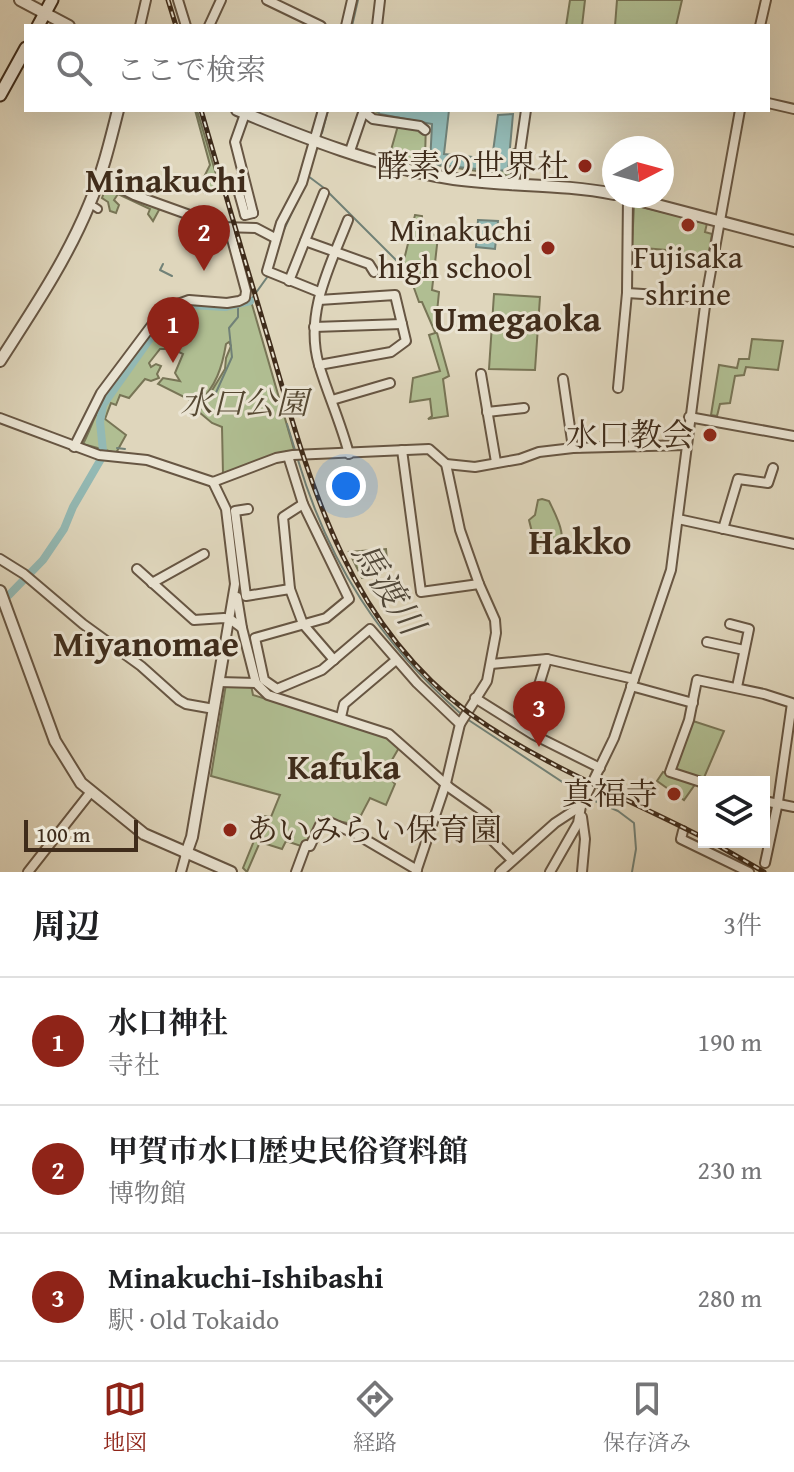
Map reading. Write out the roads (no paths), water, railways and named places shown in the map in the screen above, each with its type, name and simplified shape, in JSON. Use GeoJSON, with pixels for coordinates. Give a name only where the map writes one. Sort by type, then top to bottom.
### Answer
{"type":"FeatureCollection","features":[{"type":"Feature","properties":{"kind":"main road"},"geometry":{"type":"LineString","coordinates":[[39,24],[52,0]]}},
{"type":"Feature","properties":{"kind":"main road"},"geometry":{"type":"LineString","coordinates":[[0,95],[24,52]]}},
{"type":"Feature","properties":{"kind":"street"},"geometry":{"type":"LineString","coordinates":[[20,0],[65,24]]}},
{"type":"Feature","properties":{"kind":"street"},"geometry":{"type":"LineString","coordinates":[[140,24],[146,0]]}},
{"type":"Feature","properties":{"kind":"street"},"geometry":{"type":"LineString","coordinates":[[178,0],[185,24]]}},
{"type":"Feature","properties":{"kind":"street"},"geometry":{"type":"LineString","coordinates":[[210,24],[221,0]]}},
{"type":"Feature","properties":{"kind":"street"},"geometry":{"type":"LineString","coordinates":[[267,0],[317,24]]}},
{"type":"Feature","properties":{"kind":"street"},"geometry":{"type":"LineString","coordinates":[[346,24],[352,0]]}},
{"type":"Feature","properties":{"kind":"street"},"geometry":{"type":"LineString","coordinates":[[377,24],[380,0]]}},
{"type":"Feature","properties":{"kind":"street"},"geometry":{"type":"LineString","coordinates":[[760,24],[766,0]]}},
{"type":"Feature","properties":{"kind":"street"},"geometry":{"type":"LineString","coordinates":[[770,103],[794,109]]}},
{"type":"Feature","properties":{"kind":"street"},"geometry":{"type":"LineString","coordinates":[[0,361],[61,264],[99,177],[117,112]]}},
{"type":"Feature","properties":{"kind":"street"},"geometry":{"type":"LineString","coordinates":[[243,112],[235,142],[244,179]]}},
{"type":"Feature","properties":{"kind":"street"},"geometry":{"type":"LineString","coordinates":[[246,112],[350,151],[431,175],[602,193]]}},
{"type":"Feature","properties":{"kind":"street"},"geometry":{"type":"LineString","coordinates":[[319,365],[391,352],[406,343],[395,295],[319,296],[270,273],[275,238],[302,183],[322,112]]}},
{"type":"Feature","properties":{"kind":"street"},"geometry":{"type":"LineString","coordinates":[[350,151],[364,112]]}},
{"type":"Feature","properties":{"kind":"street"},"geometry":{"type":"LineString","coordinates":[[365,112],[373,119],[420,126],[425,130]]}},
{"type":"Feature","properties":{"kind":"street"},"geometry":{"type":"LineString","coordinates":[[512,185],[517,172],[526,112]]}},
{"type":"Feature","properties":{"kind":"street"},"geometry":{"type":"LineString","coordinates":[[550,872],[614,738],[671,570],[706,298],[740,112]]}},
{"type":"Feature","properties":{"kind":"street"},"geometry":{"type":"LineString","coordinates":[[99,177],[134,195],[185,214],[229,228],[256,228],[275,238]]}},
{"type":"Feature","properties":{"kind":"street"},"geometry":{"type":"LineString","coordinates":[[289,281],[324,193]]}},
{"type":"Feature","properties":{"kind":"street"},"geometry":{"type":"LineString","coordinates":[[618,388],[627,293],[625,208]]}},
{"type":"Feature","properties":{"kind":"street"},"geometry":{"type":"LineString","coordinates":[[666,208],[794,241]]}},
{"type":"Feature","properties":{"kind":"street"},"geometry":{"type":"LineString","coordinates":[[348,220],[319,296],[314,327],[319,365],[349,454]]}},
{"type":"Feature","properties":{"kind":"street"},"geometry":{"type":"LineString","coordinates":[[74,447],[101,393],[164,309],[189,300],[227,303],[245,298],[246,291],[229,228]]}},
{"type":"Feature","properties":{"kind":"street"},"geometry":{"type":"LineString","coordinates":[[305,241],[369,264],[374,272]]}},
{"type":"Feature","properties":{"kind":"street"},"geometry":{"type":"LineString","coordinates":[[627,293],[706,298]]}},
{"type":"Feature","properties":{"kind":"street"},"geometry":{"type":"LineString","coordinates":[[314,327],[402,324]]}},
{"type":"Feature","properties":{"kind":"street"},"geometry":{"type":"LineString","coordinates":[[481,374],[496,462]]}},
{"type":"Feature","properties":{"kind":"street"},"geometry":{"type":"LineString","coordinates":[[563,379],[573,448]]}},
{"type":"Feature","properties":{"kind":"street"},"geometry":{"type":"LineString","coordinates":[[332,400],[390,383]]}},
{"type":"Feature","properties":{"kind":"street"},"geometry":{"type":"LineString","coordinates":[[487,412],[524,408]]}},
{"type":"Feature","properties":{"kind":"street"},"geometry":{"type":"LineString","coordinates":[[689,417],[794,436]]}},
{"type":"Feature","properties":{"kind":"street"},"geometry":{"type":"LineString","coordinates":[[0,418],[103,456],[147,460],[213,482],[293,455],[429,449],[446,464],[475,467],[520,459],[539,452],[573,448],[686,445]]}},
{"type":"Feature","properties":{"kind":"street"},"geometry":{"type":"LineString","coordinates":[[402,450],[421,592],[479,584]]}},
{"type":"Feature","properties":{"kind":"street"},"geometry":{"type":"LineString","coordinates":[[293,455],[303,504],[349,599],[326,618],[255,638],[264,680],[277,689],[322,670],[370,629],[396,660],[460,724]]}},
{"type":"Feature","properties":{"kind":"street"},"geometry":{"type":"LineString","coordinates":[[296,872],[306,845],[310,846],[320,825],[327,821],[366,839],[417,871],[446,783],[460,724],[487,681],[496,633],[495,620],[460,530],[446,464]]}},
{"type":"Feature","properties":{"kind":"street"},"geometry":{"type":"LineString","coordinates":[[723,529],[738,479],[768,483],[773,468]]}},
{"type":"Feature","properties":{"kind":"street"},"geometry":{"type":"LineString","coordinates":[[213,482],[226,509],[242,628],[256,683],[268,695],[389,734],[487,814],[479,827],[512,860]]}},
{"type":"Feature","properties":{"kind":"street"},"geometry":{"type":"LineString","coordinates":[[303,504],[283,517],[290,589],[303,624],[334,660]]}},
{"type":"Feature","properties":{"kind":"street"},"geometry":{"type":"LineString","coordinates":[[248,509],[235,511],[246,596],[290,589]]}},
{"type":"Feature","properties":{"kind":"street"},"geometry":{"type":"LineString","coordinates":[[678,519],[794,544]]}},
{"type":"Feature","properties":{"kind":"street"},"geometry":{"type":"LineString","coordinates":[[152,583],[204,554]]}},
{"type":"Feature","properties":{"kind":"street"},"geometry":{"type":"LineString","coordinates":[[0,559],[141,666],[179,700],[214,709]]}},
{"type":"Feature","properties":{"kind":"street"},"geometry":{"type":"LineString","coordinates":[[137,569],[194,620],[230,619],[242,628]]}},
{"type":"Feature","properties":{"kind":"street"},"geometry":{"type":"LineString","coordinates":[[181,872],[192,837],[235,584]]}},
{"type":"Feature","properties":{"kind":"street"},"geometry":{"type":"LineString","coordinates":[[0,591],[55,741],[68,766],[90,793],[144,834],[231,872]]}},
{"type":"Feature","properties":{"kind":"street"},"geometry":{"type":"LineString","coordinates":[[730,624],[749,629],[737,687]]}},
{"type":"Feature","properties":{"kind":"street"},"geometry":{"type":"LineString","coordinates":[[707,642],[744,650]]}},
{"type":"Feature","properties":{"kind":"street"},"geometry":{"type":"LineString","coordinates":[[491,664],[547,659],[693,703]]}},
{"type":"Feature","properties":{"kind":"street"},"geometry":{"type":"LineString","coordinates":[[522,727],[531,711],[547,659]]}},
{"type":"Feature","properties":{"kind":"street"},"geometry":{"type":"LineString","coordinates":[[341,717],[344,704],[396,660]]}},
{"type":"Feature","properties":{"kind":"street"},"geometry":{"type":"LineString","coordinates":[[698,781],[670,772],[689,720],[697,680],[737,687],[792,703],[778,802],[770,824]]}},
{"type":"Feature","properties":{"kind":"street"},"geometry":{"type":"LineString","coordinates":[[219,682],[256,683]]}},
{"type":"Feature","properties":{"kind":"street"},"geometry":{"type":"LineString","coordinates":[[475,698],[600,768]]}},
{"type":"Feature","properties":{"kind":"street"},"geometry":{"type":"LineString","coordinates":[[28,872],[90,793]]}},
{"type":"Feature","properties":{"kind":"street"},"geometry":{"type":"LineString","coordinates":[[770,801],[794,807]]}},
{"type":"Feature","properties":{"kind":"street"},"geometry":{"type":"LineString","coordinates":[[500,872],[555,823],[583,803]]}},
{"type":"Feature","properties":{"kind":"street"},"geometry":{"type":"LineString","coordinates":[[582,872],[585,839],[583,803]]}},
{"type":"Feature","properties":{"kind":"street"},"geometry":{"type":"LineString","coordinates":[[683,831],[681,839],[749,872]]}},
{"type":"Feature","properties":{"kind":"street"},"geometry":{"type":"LineString","coordinates":[[765,863],[766,848]]}},
{"type":"Feature","properties":{"kind":"water"},"geometry":{"type":"Polygon","coordinates":[[[378,112],[449,112],[444,154],[492,159],[498,115],[513,114],[508,170],[430,164],[432,124],[378,112]]]}},
{"type":"Feature","properties":{"kind":"water"},"geometry":{"type":"Polygon","coordinates":[[[478,220],[498,221],[495,249],[476,247],[478,220]]]}},
{"type":"Feature","properties":{"kind":"waterway"},"geometry":{"type":"LineString","coordinates":[[352,24],[358,0]]}},
{"type":"Feature","properties":{"kind":"waterway"},"geometry":{"type":"LineString","coordinates":[[322,133],[327,112]]}},
{"type":"Feature","properties":{"kind":"waterway"},"geometry":{"type":"LineString","coordinates":[[308,176],[402,266]]}},
{"type":"Feature","properties":{"kind":"waterway"},"geometry":{"type":"LineString","coordinates":[[281,236],[302,191]]}},
{"type":"Feature","properties":{"kind":"waterway"},"geometry":{"type":"LineString","coordinates":[[163,264],[160,270],[172,276]]}},
{"type":"Feature","properties":{"kind":"waterway"},"geometry":{"type":"LineString","coordinates":[[250,301],[268,276]]}},
{"type":"Feature","properties":{"kind":"waterway"},"geometry":{"type":"LineString","coordinates":[[9,595],[43,560],[64,529],[101,459],[103,405],[169,312],[189,305],[225,307],[250,301]]}},
{"type":"Feature","properties":{"kind":"waterway"},"geometry":{"type":"LineString","coordinates":[[210,399],[214,397],[232,357],[229,328],[238,317],[238,305]]}},
{"type":"Feature","properties":{"kind":"waterway","name":"馬渡川"},"geometry":{"type":"LineString","coordinates":[[287,424],[295,450]]}},
{"type":"Feature","properties":{"kind":"waterway"},"geometry":{"type":"LineString","coordinates":[[117,448],[125,449]]}},
{"type":"Feature","properties":{"kind":"waterway","name":"馬渡川"},"geometry":{"type":"LineString","coordinates":[[298,460],[325,533],[361,599],[406,659],[461,714]]}},
{"type":"Feature","properties":{"kind":"waterway","name":"馬渡川"},"geometry":{"type":"LineString","coordinates":[[467,719],[582,795]]}},
{"type":"Feature","properties":{"kind":"waterway","name":"馬渡川"},"geometry":{"type":"LineString","coordinates":[[588,798],[618,811],[634,823],[636,849],[632,872]]}},
{"type":"Feature","properties":{"kind":"railway"},"geometry":{"type":"LineString","coordinates":[[168,0],[175,24]]}},
{"type":"Feature","properties":{"kind":"railway"},"geometry":{"type":"LineString","coordinates":[[202,112],[286,400],[319,501],[363,594],[392,637],[427,677],[497,732],[554,765],[698,835]]}},
{"type":"Feature","properties":{"kind":"railway"},"geometry":{"type":"LineString","coordinates":[[722,848],[764,872]]}},
{"type":"Feature","properties":{"kind":"place","name":"酵素の世界社"},"geometry":{"type":"Point","coordinates":[585,166]}},
{"type":"Feature","properties":{"kind":"place","name":"Fujisaka shrine"},"geometry":{"type":"Point","coordinates":[688,225]}},
{"type":"Feature","properties":{"kind":"place","name":"Minakuchi high school"},"geometry":{"type":"Point","coordinates":[548,248]}},
{"type":"Feature","properties":{"kind":"place","name":"甲賀市水口歴史民俗資料館"},"geometry":{"type":"Point","coordinates":[204,271]}},
{"type":"Feature","properties":{"kind":"place","name":"水口神社"},"geometry":{"type":"Point","coordinates":[173,363]}},
{"type":"Feature","properties":{"kind":"place","name":"水口教会"},"geometry":{"type":"Point","coordinates":[710,435]}},
{"type":"Feature","properties":{"kind":"place","name":"Minakuchi-Ishibashi"},"geometry":{"type":"Point","coordinates":[539,747]}},
{"type":"Feature","properties":{"kind":"place","name":"真福寺"},"geometry":{"type":"Point","coordinates":[674,794]}},
{"type":"Feature","properties":{"kind":"place","name":"あいみらい保育園"},"geometry":{"type":"Point","coordinates":[230,830]}},
{"type":"Feature","properties":{"kind":"district","name":"Minakuchi"},"geometry":{"type":"Point","coordinates":[166,180]}},
{"type":"Feature","properties":{"kind":"district","name":"Umegaoka"},"geometry":{"type":"Point","coordinates":[517,318]}},
{"type":"Feature","properties":{"kind":"district","name":"Hakko"},"geometry":{"type":"Point","coordinates":[580,541]}},
{"type":"Feature","properties":{"kind":"district","name":"Miyanomae"},"geometry":{"type":"Point","coordinates":[146,643]}},
{"type":"Feature","properties":{"kind":"district","name":"Kafuka"},"geometry":{"type":"Point","coordinates":[344,766]}},
{"type":"Feature","properties":{"kind":"park label","name":"水口公園"},"geometry":{"type":"Point","coordinates":[244,403]}}]}
